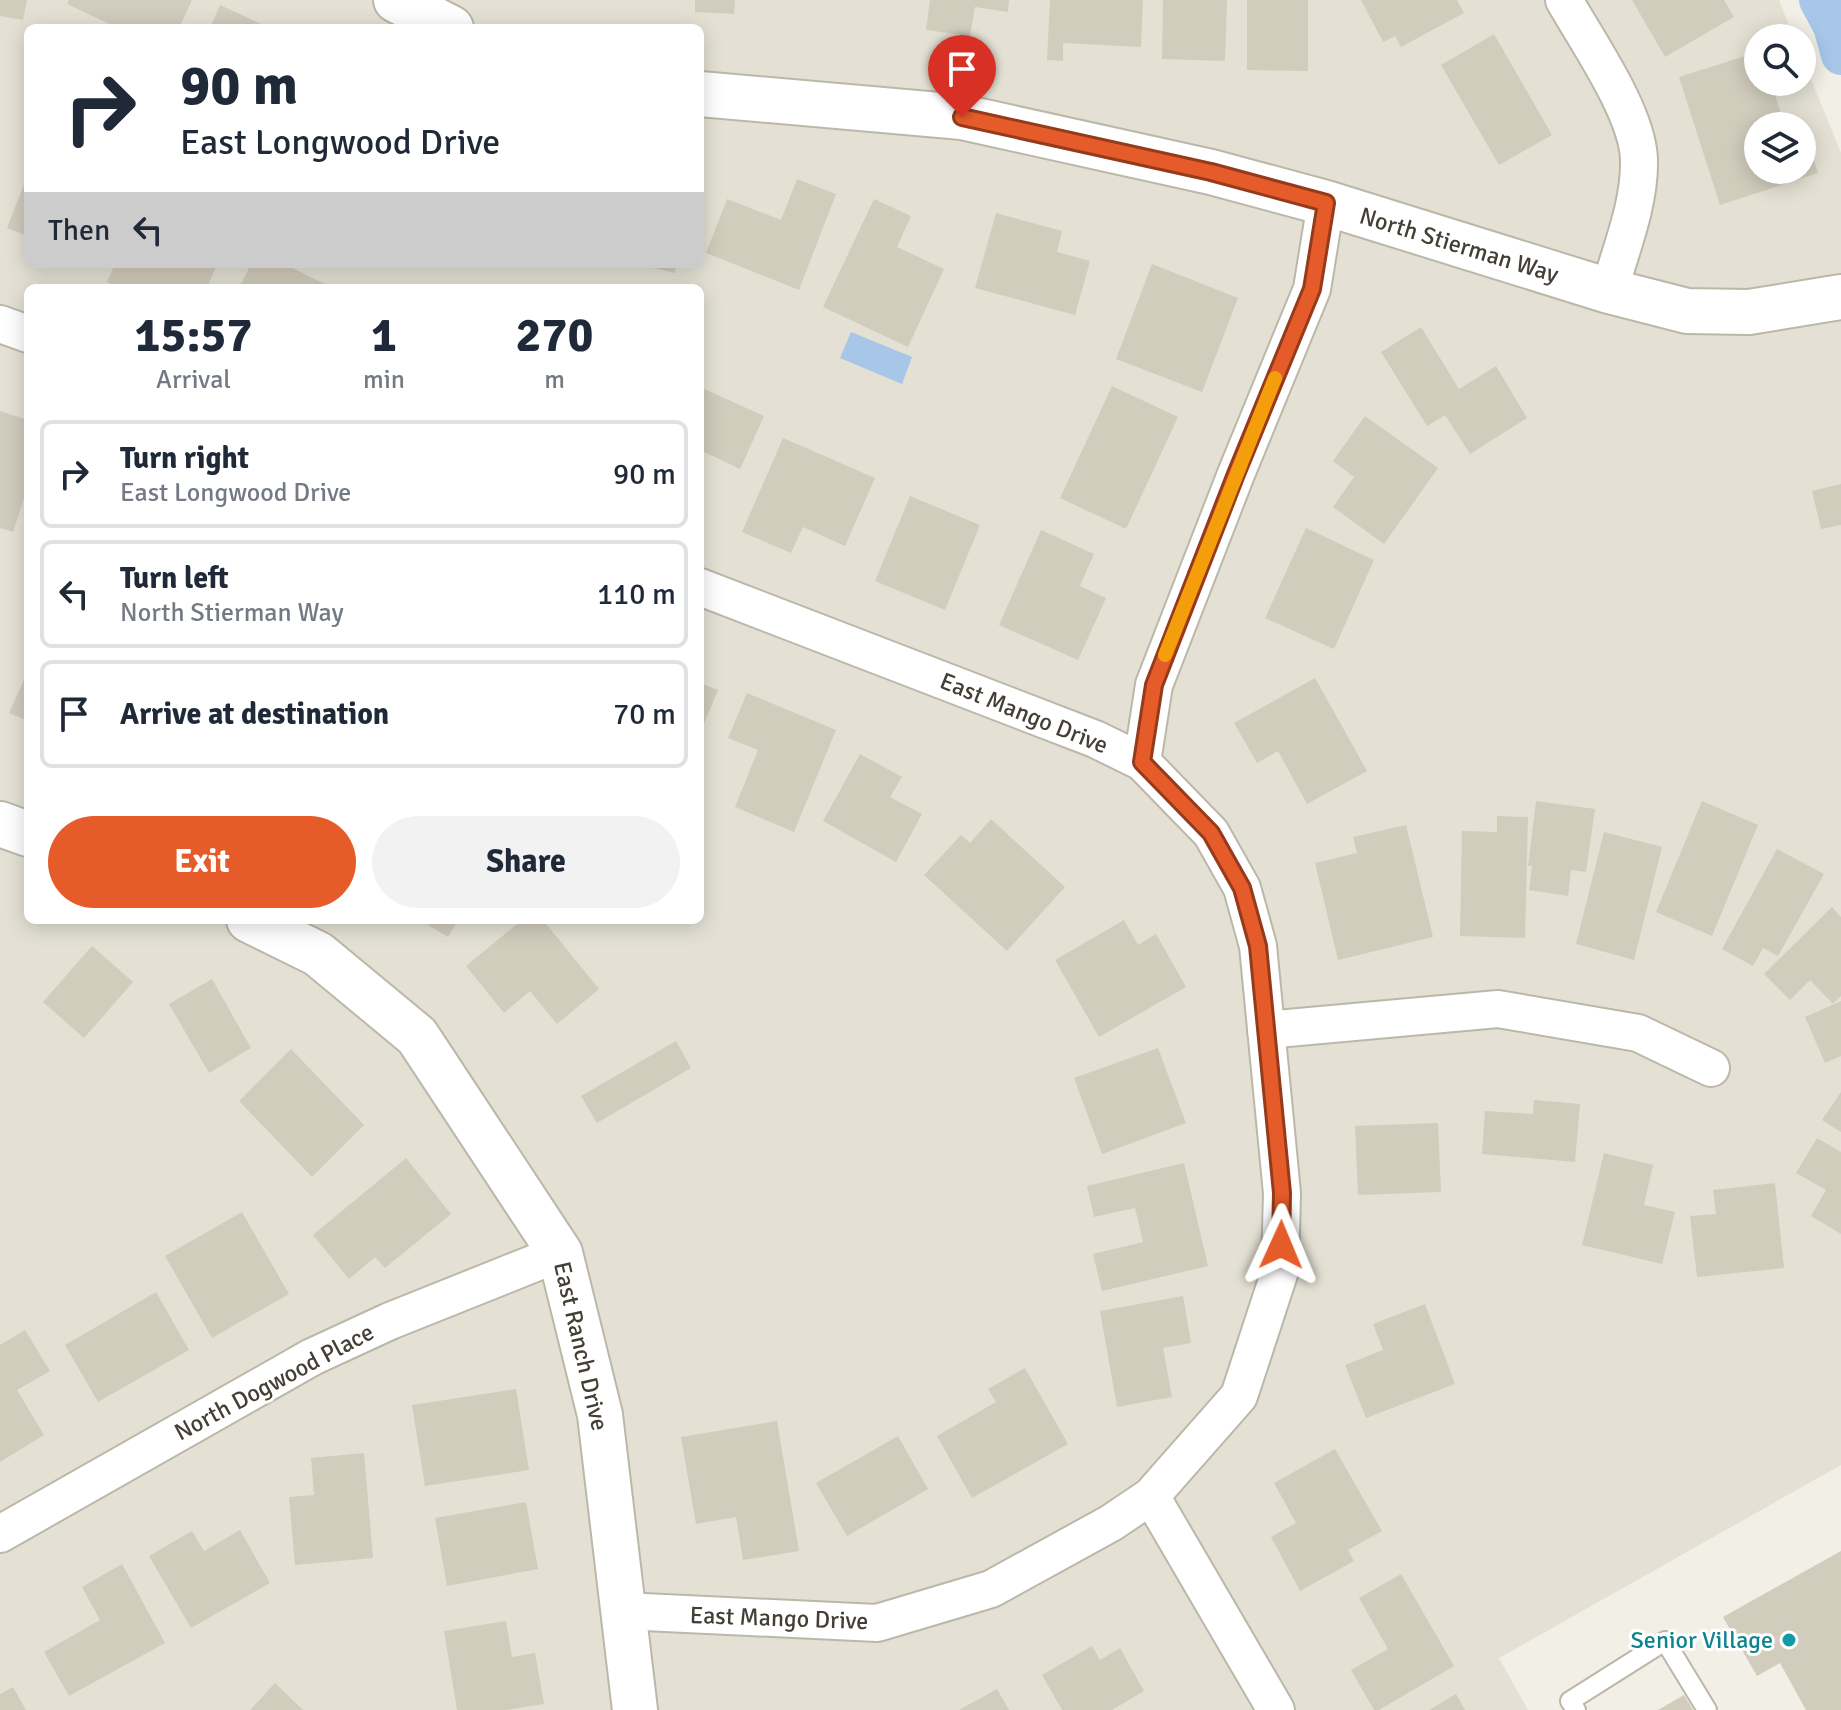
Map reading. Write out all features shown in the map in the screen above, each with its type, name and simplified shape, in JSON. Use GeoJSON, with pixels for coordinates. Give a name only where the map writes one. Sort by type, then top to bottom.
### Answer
{"type":"FeatureCollection","features":[{"type":"Feature","properties":{"kind":"street"},"geometry":{"type":"LineString","coordinates":[[396,0],[443,24]]}},
{"type":"Feature","properties":{"kind":"street"},"geometry":{"type":"LineString","coordinates":[[1564,0],[1624,104],[1639,158],[1635,202],[1609,291]]}},
{"type":"Feature","properties":{"kind":"street","name":"North Stierman Way"},"geometry":{"type":"LineString","coordinates":[[704,94],[962,117],[1211,172],[1326,203],[1609,291],[1687,311],[1749,312],[1841,297]]}},
{"type":"Feature","properties":{"kind":"street"},"geometry":{"type":"LineString","coordinates":[[1142,762],[1154,685],[1312,289],[1326,203]]}},
{"type":"Feature","properties":{"kind":"street"},"geometry":{"type":"LineString","coordinates":[[0,324],[24,333]]}},
{"type":"Feature","properties":{"kind":"street","name":"East Mango Drive"},"geometry":{"type":"LineString","coordinates":[[623,1611],[877,1623],[991,1589],[1111,1523],[1151,1496],[1239,1396],[1280,1271],[1282,1193],[1258,946],[1242,888],[1211,833],[1142,762],[1095,739],[704,589]]}},
{"type":"Feature","properties":{"kind":"street"},"geometry":{"type":"LineString","coordinates":[[0,824],[24,833]]}},
{"type":"Feature","properties":{"kind":"street","name":"East Ranch Drive"},"geometry":{"type":"LineString","coordinates":[[257,924],[318,954],[417,1036],[560,1253],[600,1415],[635,1710]]}},
{"type":"Feature","properties":{"kind":"street"},"geometry":{"type":"LineString","coordinates":[[1266,1030],[1498,1009],[1638,1033],[1711,1068]]}},
{"type":"Feature","properties":{"kind":"street","name":"North Dogwood Place"},"geometry":{"type":"LineString","coordinates":[[0,1534],[312,1357],[390,1321],[560,1253]]}},
{"type":"Feature","properties":{"kind":"street"},"geometry":{"type":"LineString","coordinates":[[1151,1496],[1276,1710]]}},
{"type":"Feature","properties":{"kind":"lane"},"geometry":{"type":"LineString","coordinates":[[1576,1710],[1570,1701],[1665,1641],[1707,1710]]}},
{"type":"Feature","properties":{"kind":"shaded area"},"geometry":{"type":"Polygon","coordinates":[[[0,0],[1779,0],[1788,24],[1744,24],[1744,96],[1816,96],[1816,91],[1841,153],[1841,1465],[1499,1658],[1528,1710],[0,1710],[0,0]]]}},
{"type":"Feature","properties":{"kind":"water"},"geometry":{"type":"Polygon","coordinates":[[[851,332],[912,357],[902,384],[840,358],[851,332]]]}},
{"type":"Feature","properties":{"kind":"building"},"geometry":{"type":"Polygon","coordinates":[[[0,0],[27,0],[23,20],[0,16],[0,0]]]}},
{"type":"Feature","properties":{"kind":"building"},"geometry":{"type":"Polygon","coordinates":[[[69,0],[192,0],[181,24],[110,24],[67,4],[69,0]]]}},
{"type":"Feature","properties":{"kind":"building"},"geometry":{"type":"Polygon","coordinates":[[[695,0],[735,0],[734,14],[695,12],[695,0]]]}},
{"type":"Feature","properties":{"kind":"building"},"geometry":{"type":"Polygon","coordinates":[[[930,0],[1009,0],[1008,12],[975,7],[970,36],[926,30],[930,0]]]}},
{"type":"Feature","properties":{"kind":"building"},"geometry":{"type":"Polygon","coordinates":[[[1050,0],[1143,0],[1141,47],[1063,43],[1063,61],[1047,60],[1050,0]]]}},
{"type":"Feature","properties":{"kind":"building"},"geometry":{"type":"Polygon","coordinates":[[[1163,0],[1227,0],[1225,61],[1162,59],[1163,0]]]}},
{"type":"Feature","properties":{"kind":"building"},"geometry":{"type":"Polygon","coordinates":[[[1247,0],[1308,0],[1308,71],[1247,70],[1247,0]]]}},
{"type":"Feature","properties":{"kind":"building"},"geometry":{"type":"Polygon","coordinates":[[[1361,0],[1457,0],[1464,13],[1401,47],[1395,36],[1383,42],[1361,0]]]}},
{"type":"Feature","properties":{"kind":"building"},"geometry":{"type":"Polygon","coordinates":[[[1632,0],[1724,0],[1734,17],[1665,57],[1632,0]]]}},
{"type":"Feature","properties":{"kind":"building"},"geometry":{"type":"Polygon","coordinates":[[[220,5],[261,24],[212,24],[220,5]]]}},
{"type":"Feature","properties":{"kind":"building"},"geometry":{"type":"Polygon","coordinates":[[[1494,34],[1552,135],[1499,165],[1441,65],[1494,34]]]}},
{"type":"Feature","properties":{"kind":"building"},"geometry":{"type":"Polygon","coordinates":[[[1744,56],[1744,96],[1775,96],[1781,112],[1744,112],[1744,184],[1784,184],[1720,205],[1679,77],[1744,56]]]}},
{"type":"Feature","properties":{"kind":"building"},"geometry":{"type":"Polygon","coordinates":[[[797,179],[836,194],[799,290],[706,253],[727,199],[781,220],[797,179]]]}},
{"type":"Feature","properties":{"kind":"building"},"geometry":{"type":"Polygon","coordinates":[[[24,184],[24,234],[7,228],[24,184]]]}},
{"type":"Feature","properties":{"kind":"building"},"geometry":{"type":"Polygon","coordinates":[[[874,199],[911,216],[897,247],[944,269],[908,347],[823,307],[874,199]]]}},
{"type":"Feature","properties":{"kind":"building"},"geometry":{"type":"Polygon","coordinates":[[[996,213],[1062,231],[1057,252],[1090,261],[1075,315],[975,288],[996,213]]]}},
{"type":"Feature","properties":{"kind":"building"},"geometry":{"type":"Polygon","coordinates":[[[1152,264],[1238,298],[1202,392],[1116,359],[1152,264]]]}},
{"type":"Feature","properties":{"kind":"building"},"geometry":{"type":"Polygon","coordinates":[[[113,268],[215,268],[209,284],[107,282],[113,268]]]}},
{"type":"Feature","properties":{"kind":"building"},"geometry":{"type":"Polygon","coordinates":[[[249,268],[292,268],[325,284],[241,284],[249,268]]]}},
{"type":"Feature","properties":{"kind":"building"},"geometry":{"type":"Polygon","coordinates":[[[654,268],[676,268],[675,273],[654,268]]]}},
{"type":"Feature","properties":{"kind":"building"},"geometry":{"type":"Polygon","coordinates":[[[1421,327],[1459,389],[1496,366],[1527,418],[1470,454],[1445,415],[1427,426],[1381,352],[1421,327]]]}},
{"type":"Feature","properties":{"kind":"building"},"geometry":{"type":"Polygon","coordinates":[[[1112,386],[1178,417],[1126,529],[1060,498],[1112,386]]]}},
{"type":"Feature","properties":{"kind":"building"},"geometry":{"type":"Polygon","coordinates":[[[704,389],[764,416],[740,469],[704,452],[704,389]]]}},
{"type":"Feature","properties":{"kind":"building"},"geometry":{"type":"Polygon","coordinates":[[[0,411],[24,419],[24,498],[13,532],[0,528],[0,411]]]}},
{"type":"Feature","properties":{"kind":"building"},"geometry":{"type":"Polygon","coordinates":[[[1365,416],[1438,468],[1384,544],[1333,507],[1354,477],[1333,461],[1365,416]]]}},
{"type":"Feature","properties":{"kind":"building"},"geometry":{"type":"Polygon","coordinates":[[[783,438],[875,478],[845,546],[803,527],[791,553],[742,532],[783,438]]]}},
{"type":"Feature","properties":{"kind":"building"},"geometry":{"type":"Polygon","coordinates":[[[1841,484],[1841,525],[1821,529],[1812,491],[1841,484]]]}},
{"type":"Feature","properties":{"kind":"building"},"geometry":{"type":"Polygon","coordinates":[[[910,496],[980,525],[945,610],[875,581],[910,496]]]}},
{"type":"Feature","properties":{"kind":"building"},"geometry":{"type":"Polygon","coordinates":[[[1306,528],[1374,560],[1334,649],[1265,618],[1306,528]]]}},
{"type":"Feature","properties":{"kind":"building"},"geometry":{"type":"Polygon","coordinates":[[[1041,530],[1094,554],[1080,586],[1106,598],[1078,660],[999,625],[1041,530]]]}},
{"type":"Feature","properties":{"kind":"building"},"geometry":{"type":"Polygon","coordinates":[[[1315,678],[1367,771],[1307,804],[1278,751],[1257,763],[1234,723],[1315,678]]]}},
{"type":"Feature","properties":{"kind":"building"},"geometry":{"type":"Polygon","coordinates":[[[24,680],[24,719],[9,713],[24,680]]]}},
{"type":"Feature","properties":{"kind":"building"},"geometry":{"type":"Polygon","coordinates":[[[704,685],[718,690],[704,723],[704,685]]]}},
{"type":"Feature","properties":{"kind":"building"},"geometry":{"type":"Polygon","coordinates":[[[747,693],[836,730],[794,832],[735,807],[758,750],[728,738],[747,693]]]}},
{"type":"Feature","properties":{"kind":"building"},"geometry":{"type":"Polygon","coordinates":[[[860,754],[902,777],[890,797],[922,814],[896,862],[823,821],[860,754]]]}},
{"type":"Feature","properties":{"kind":"building"},"geometry":{"type":"Polygon","coordinates":[[[1536,801],[1595,809],[1586,872],[1571,870],[1568,896],[1529,890],[1532,866],[1528,866],[1536,801]]]}},
{"type":"Feature","properties":{"kind":"building"},"geometry":{"type":"Polygon","coordinates":[[[1702,801],[1758,825],[1712,936],[1656,912],[1702,801]]]}},
{"type":"Feature","properties":{"kind":"building"},"geometry":{"type":"Polygon","coordinates":[[[1497,816],[1528,817],[1525,938],[1460,936],[1462,831],[1497,832],[1497,816]]]}},
{"type":"Feature","properties":{"kind":"building"},"geometry":{"type":"Polygon","coordinates":[[[991,819],[1065,887],[1007,951],[924,875],[961,835],[970,843],[991,819]]]}},
{"type":"Feature","properties":{"kind":"building"},"geometry":{"type":"Polygon","coordinates":[[[1406,825],[1433,937],[1338,960],[1315,863],[1357,853],[1353,837],[1406,825]]]}},
{"type":"Feature","properties":{"kind":"building"},"geometry":{"type":"Polygon","coordinates":[[[1604,832],[1662,847],[1634,960],[1576,944],[1604,832]]]}},
{"type":"Feature","properties":{"kind":"building"},"geometry":{"type":"Polygon","coordinates":[[[1777,849],[1824,874],[1778,956],[1763,948],[1753,966],[1722,949],[1777,849]]]}},
{"type":"Feature","properties":{"kind":"building"},"geometry":{"type":"Polygon","coordinates":[[[1832,907],[1841,917],[1841,996],[1833,1004],[1810,980],[1790,1000],[1764,974],[1832,907]]]}},
{"type":"Feature","properties":{"kind":"building"},"geometry":{"type":"Polygon","coordinates":[[[1124,920],[1138,945],[1156,934],[1186,987],[1099,1037],[1055,960],[1124,920]]]}},
{"type":"Feature","properties":{"kind":"building"},"geometry":{"type":"Polygon","coordinates":[[[427,924],[456,924],[448,937],[427,924]]]}},
{"type":"Feature","properties":{"kind":"building"},"geometry":{"type":"Polygon","coordinates":[[[517,924],[546,924],[599,989],[557,1024],[530,991],[504,1013],[466,966],[517,924]]]}},
{"type":"Feature","properties":{"kind":"building"},"geometry":{"type":"Polygon","coordinates":[[[92,946],[133,982],[84,1038],[43,1002],[92,946]]]}},
{"type":"Feature","properties":{"kind":"building"},"geometry":{"type":"Polygon","coordinates":[[[212,979],[251,1048],[209,1073],[169,1004],[212,979]]]}},
{"type":"Feature","properties":{"kind":"building"},"geometry":{"type":"Polygon","coordinates":[[[1841,1001],[1841,1056],[1825,1063],[1805,1017],[1841,1001]]]}},
{"type":"Feature","properties":{"kind":"building"},"geometry":{"type":"Polygon","coordinates":[[[676,1041],[691,1068],[597,1123],[581,1096],[676,1041]]]}},
{"type":"Feature","properties":{"kind":"building"},"geometry":{"type":"Polygon","coordinates":[[[1158,1048],[1186,1123],[1102,1154],[1074,1078],[1158,1048]]]}},
{"type":"Feature","properties":{"kind":"building"},"geometry":{"type":"Polygon","coordinates":[[[291,1049],[364,1125],[312,1177],[239,1101],[291,1049]]]}},
{"type":"Feature","properties":{"kind":"building"},"geometry":{"type":"Polygon","coordinates":[[[1841,1092],[1841,1132],[1822,1120],[1841,1092]]]}},
{"type":"Feature","properties":{"kind":"building"},"geometry":{"type":"Polygon","coordinates":[[[1534,1100],[1580,1104],[1575,1162],[1482,1154],[1485,1111],[1533,1114],[1534,1100]]]}},
{"type":"Feature","properties":{"kind":"building"},"geometry":{"type":"Polygon","coordinates":[[[1438,1123],[1441,1192],[1358,1195],[1355,1126],[1438,1123]]]}},
{"type":"Feature","properties":{"kind":"building"},"geometry":{"type":"Polygon","coordinates":[[[1817,1138],[1841,1152],[1841,1234],[1811,1216],[1826,1190],[1796,1173],[1817,1138]]]}},
{"type":"Feature","properties":{"kind":"building"},"geometry":{"type":"Polygon","coordinates":[[[1604,1153],[1653,1165],[1644,1205],[1675,1212],[1662,1264],[1582,1245],[1604,1153]]]}},
{"type":"Feature","properties":{"kind":"building"},"geometry":{"type":"Polygon","coordinates":[[[406,1158],[451,1214],[385,1268],[375,1257],[349,1279],[313,1235],[406,1158]]]}},
{"type":"Feature","properties":{"kind":"building"},"geometry":{"type":"Polygon","coordinates":[[[1184,1163],[1208,1266],[1102,1291],[1093,1254],[1143,1242],[1135,1208],[1094,1217],[1087,1186],[1184,1163]]]}},
{"type":"Feature","properties":{"kind":"building"},"geometry":{"type":"Polygon","coordinates":[[[1775,1183],[1784,1268],[1697,1277],[1690,1216],[1716,1214],[1713,1190],[1775,1183]]]}},
{"type":"Feature","properties":{"kind":"building"},"geometry":{"type":"Polygon","coordinates":[[[242,1212],[289,1294],[212,1338],[165,1256],[242,1212]]]}},
{"type":"Feature","properties":{"kind":"building"},"geometry":{"type":"Polygon","coordinates":[[[156,1292],[189,1350],[98,1402],[65,1345],[156,1292]]]}},
{"type":"Feature","properties":{"kind":"building"},"geometry":{"type":"Polygon","coordinates":[[[1183,1296],[1191,1343],[1163,1348],[1172,1397],[1117,1407],[1100,1311],[1183,1296]]]}},
{"type":"Feature","properties":{"kind":"building"},"geometry":{"type":"Polygon","coordinates":[[[1425,1304],[1455,1384],[1366,1418],[1345,1365],[1383,1350],[1373,1324],[1425,1304]]]}},
{"type":"Feature","properties":{"kind":"building"},"geometry":{"type":"Polygon","coordinates":[[[25,1330],[50,1371],[17,1390],[44,1435],[0,1462],[0,1345],[25,1330]]]}},
{"type":"Feature","properties":{"kind":"building"},"geometry":{"type":"Polygon","coordinates":[[[1025,1368],[1068,1444],[972,1498],[937,1436],[996,1402],[988,1389],[1025,1368]]]}},
{"type":"Feature","properties":{"kind":"building"},"geometry":{"type":"Polygon","coordinates":[[[516,1389],[529,1470],[425,1486],[412,1405],[516,1389]]]}},
{"type":"Feature","properties":{"kind":"building"},"geometry":{"type":"Polygon","coordinates":[[[777,1421],[799,1551],[743,1560],[736,1517],[696,1524],[681,1437],[777,1421]]]}},
{"type":"Feature","properties":{"kind":"building"},"geometry":{"type":"Polygon","coordinates":[[[898,1436],[928,1489],[847,1536],[816,1483],[898,1436]]]}},
{"type":"Feature","properties":{"kind":"building"},"geometry":{"type":"Polygon","coordinates":[[[1335,1449],[1382,1531],[1348,1550],[1354,1561],[1300,1591],[1271,1537],[1296,1523],[1274,1483],[1335,1449]]]}},
{"type":"Feature","properties":{"kind":"building"},"geometry":{"type":"Polygon","coordinates":[[[364,1453],[373,1558],[295,1565],[289,1497],[314,1495],[311,1458],[364,1453]]]}},
{"type":"Feature","properties":{"kind":"building"},"geometry":{"type":"Polygon","coordinates":[[[526,1502],[538,1569],[447,1586],[435,1518],[526,1502]]]}},
{"type":"Feature","properties":{"kind":"building"},"geometry":{"type":"Polygon","coordinates":[[[240,1530],[270,1583],[191,1628],[149,1556],[192,1531],[204,1551],[240,1530]]]}},
{"type":"Feature","properties":{"kind":"building","name":"Senior Village"},"geometry":{"type":"Polygon","coordinates":[[[1841,1551],[1841,1710],[1806,1710],[1780,1663],[1757,1676],[1723,1617],[1841,1551]]]}},
{"type":"Feature","properties":{"kind":"building"},"geometry":{"type":"Polygon","coordinates":[[[122,1564],[165,1643],[69,1696],[44,1652],[100,1620],[82,1587],[122,1564]]]}},
{"type":"Feature","properties":{"kind":"building"},"geometry":{"type":"Polygon","coordinates":[[[1401,1574],[1454,1666],[1379,1710],[1374,1710],[1351,1670],[1388,1649],[1359,1598],[1401,1574]]]}},
{"type":"Feature","properties":{"kind":"building"},"geometry":{"type":"Polygon","coordinates":[[[506,1621],[512,1657],[535,1653],[544,1704],[506,1710],[457,1710],[444,1631],[506,1621]]]}},
{"type":"Feature","properties":{"kind":"building"},"geometry":{"type":"Polygon","coordinates":[[[1092,1646],[1100,1660],[1120,1648],[1144,1691],[1112,1710],[1062,1710],[1042,1675],[1092,1646]]]}},
{"type":"Feature","properties":{"kind":"building"},"geometry":{"type":"Polygon","coordinates":[[[275,1683],[303,1710],[250,1710],[275,1683]]]}},
{"type":"Feature","properties":{"kind":"building"},"geometry":{"type":"Polygon","coordinates":[[[13,1687],[26,1710],[0,1710],[0,1694],[13,1687]]]}},
{"type":"Feature","properties":{"kind":"building"},"geometry":{"type":"Polygon","coordinates":[[[997,1689],[1009,1710],[959,1710],[997,1689]]]}},
{"type":"Feature","properties":{"kind":"building"},"geometry":{"type":"Polygon","coordinates":[[[1456,1694],[1465,1710],[1429,1710],[1456,1694]]]}},
{"type":"Feature","properties":{"kind":"building"},"geometry":{"type":"Polygon","coordinates":[[[1684,1695],[1693,1710],[1658,1710],[1684,1695]]]}},
{"type":"Feature","properties":{"kind":"waterway"},"geometry":{"type":"LineString","coordinates":[[1819,0],[1833,26],[1841,55]]}},
{"type":"Feature","properties":{"kind":"slow traffic"},"geometry":{"type":"LineString","coordinates":[[1165,655],[1275,378]]}},
{"type":"Feature","properties":{"kind":"place","name":"Senior Village"},"geometry":{"type":"Point","coordinates":[1789,1640]}},
{"type":"Feature","properties":{"kind":"route"},"geometry":{"type":"LineString","coordinates":[[962,117],[1211,172],[1326,203],[1312,289],[1154,685],[1142,762],[1211,833],[1242,888],[1258,946],[1282,1193],[1281,1245]]}}]}
